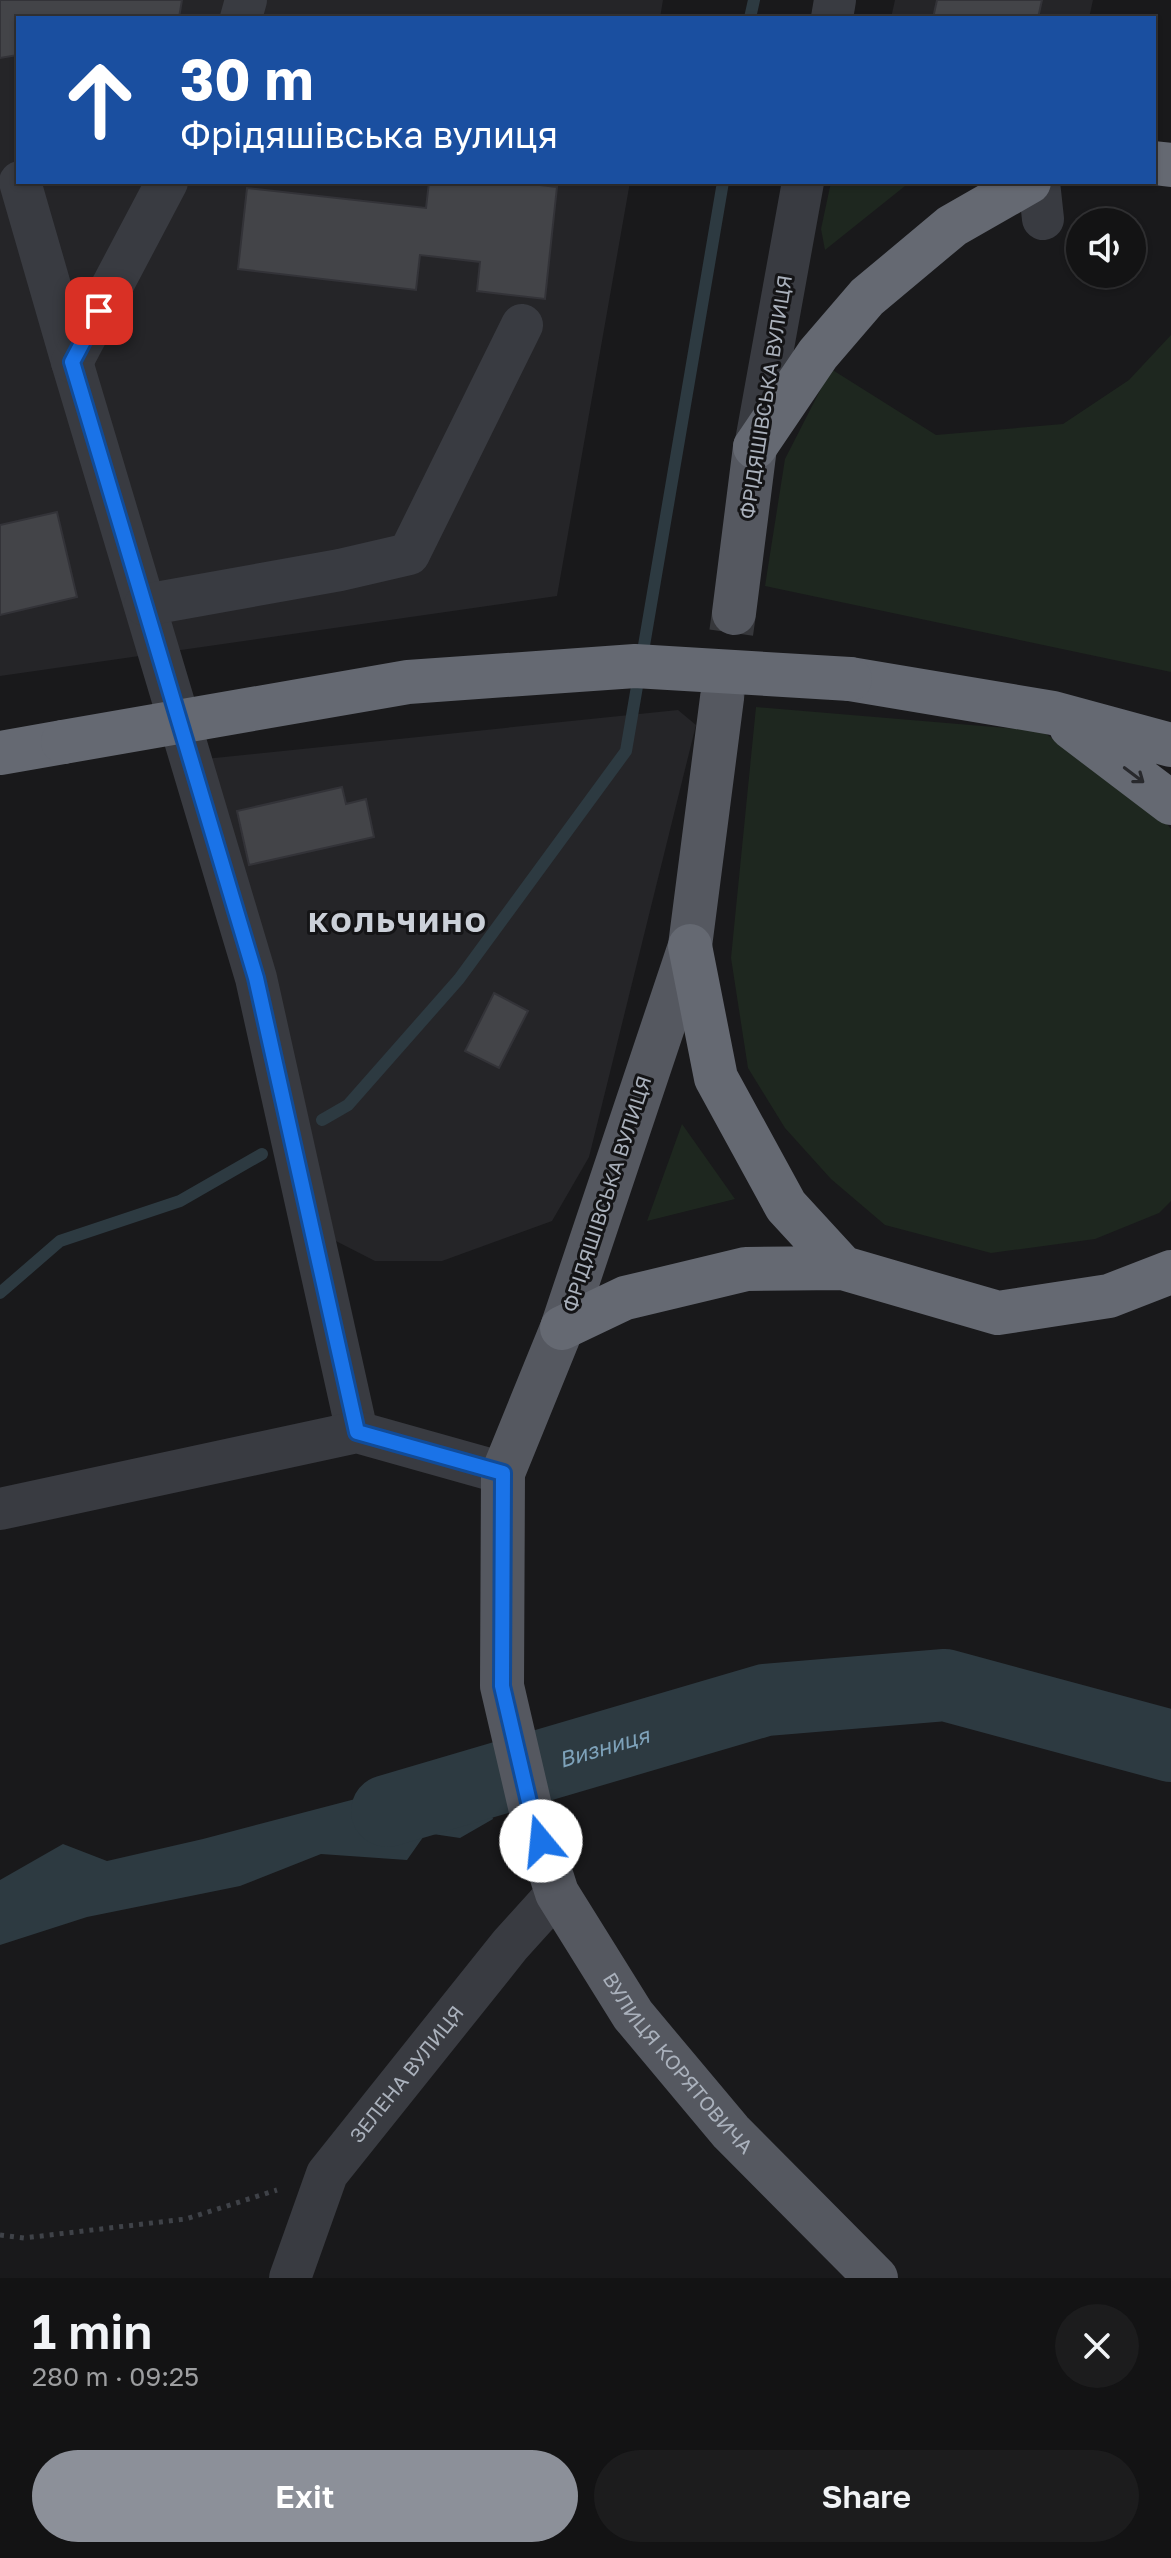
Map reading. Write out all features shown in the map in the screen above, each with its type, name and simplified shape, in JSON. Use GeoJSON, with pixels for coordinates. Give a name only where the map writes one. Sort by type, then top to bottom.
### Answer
{"type":"FeatureCollection","features":[{"type":"Feature","properties":{"kind":"highway"},"geometry":{"type":"LineString","coordinates":[[755,447],[818,354],[867,297],[952,226],[1037,194]]}},
{"type":"Feature","properties":{"kind":"highway"},"geometry":{"type":"LineString","coordinates":[[0,753],[408,682],[635,666],[850,679],[1053,713],[1167,741]]}},
{"type":"Feature","properties":{"kind":"highway"},"geometry":{"type":"LineString","coordinates":[[1053,713],[1171,803]]}},
{"type":"Feature","properties":{"kind":"highway"},"geometry":{"type":"LineString","coordinates":[[690,946],[716,1078],[786,1206],[843,1268]]}},
{"type":"Feature","properties":{"kind":"highway"},"geometry":{"type":"LineString","coordinates":[[562,1328],[625,1298],[746,1269],[843,1268],[998,1313],[1109,1296],[1171,1272]]}},
{"type":"Feature","properties":{"kind":"main road","name":"ФРІДЯШІВСЬКА ВУЛИЦЯ"},"geometry":{"type":"LineString","coordinates":[[734,613],[755,447]]}},
{"type":"Feature","properties":{"kind":"main road","name":"ФРІДЯШІВСЬКА ВУЛИЦЯ"},"geometry":{"type":"LineString","coordinates":[[532,1815],[502,1686],[503,1473],[562,1328],[690,946],[722,698]]}},
{"type":"Feature","properties":{"kind":"main road","name":"ВУЛИЦЯ КОРЯТОВИЧА"},"geometry":{"type":"LineString","coordinates":[[532,1815],[557,1893],[633,2015],[731,2132],[876,2278]]}},
{"type":"Feature","properties":{"kind":"street"},"geometry":{"type":"LineString","coordinates":[[21,184],[256,978],[357,1432]]}},
{"type":"Feature","properties":{"kind":"street"},"geometry":{"type":"LineString","coordinates":[[72,362],[166,184]]}},
{"type":"Feature","properties":{"kind":"street","name":"ФРІДЯШІВСЬКА ВУЛИЦЯ"},"geometry":{"type":"LineString","coordinates":[[755,447],[803,184]]}},
{"type":"Feature","properties":{"kind":"street"},"geometry":{"type":"LineString","coordinates":[[145,605],[340,570],[409,554],[522,325]]}},
{"type":"Feature","properties":{"kind":"street"},"geometry":{"type":"LineString","coordinates":[[0,1509],[357,1432],[503,1473]]}},
{"type":"Feature","properties":{"kind":"street","name":"ЗЕЛЕНА ВУЛИЦЯ"},"geometry":{"type":"LineString","coordinates":[[290,2278],[327,2174],[510,1945],[557,1893]]}},
{"type":"Feature","properties":{"kind":"path"},"geometry":{"type":"LineString","coordinates":[[0,2235],[24,2238],[186,2219],[327,2174]]}},
{"type":"Feature","properties":{"kind":"shaded area"},"geometry":{"type":"Polygon","coordinates":[[[0,0],[663,0],[660,16],[16,16],[16,184],[630,184],[557,596],[0,676],[0,0]]]}},
{"type":"Feature","properties":{"kind":"shaded area"},"geometry":{"type":"Polygon","coordinates":[[[895,0],[1093,0],[1089,16],[891,16],[895,0]]]}},
{"type":"Feature","properties":{"kind":"shaded area"},"geometry":{"type":"Polygon","coordinates":[[[831,184],[908,184],[825,250],[821,229],[831,184]]]}},
{"type":"Feature","properties":{"kind":"shaded area"},"geometry":{"type":"Polygon","coordinates":[[[1171,335],[1171,672],[765,586],[785,459],[831,369],[936,435],[1063,424],[1129,380],[1171,335]]]}},
{"type":"Feature","properties":{"kind":"shaded area"},"geometry":{"type":"Polygon","coordinates":[[[756,707],[1042,731],[1163,819],[1171,829],[1171,1201],[1159,1213],[1095,1239],[991,1253],[885,1225],[831,1179],[785,1128],[748,1068],[731,958],[756,707]]]}},
{"type":"Feature","properties":{"kind":"shaded area"},"geometry":{"type":"Polygon","coordinates":[[[678,710],[696,725],[589,1157],[552,1221],[442,1261],[375,1261],[332,1239],[205,759],[678,710]]]}},
{"type":"Feature","properties":{"kind":"shaded area"},"geometry":{"type":"Polygon","coordinates":[[[682,1124],[735,1199],[647,1221],[682,1124]]]}},
{"type":"Feature","properties":{"kind":"shaded area"},"geometry":{"type":"Polygon","coordinates":[[[476,1765],[493,1819],[460,1838],[426,1833],[407,1860],[321,1854],[240,1886],[87,1917],[0,1945],[0,1880],[63,1844],[107,1861],[203,1839],[476,1765]]]}},
{"type":"Feature","properties":{"kind":"building"},"geometry":{"type":"Polygon","coordinates":[[[0,0],[182,0],[179,16],[16,16],[16,55],[0,58],[0,0]]]}},
{"type":"Feature","properties":{"kind":"building"},"geometry":{"type":"Polygon","coordinates":[[[937,0],[1042,0],[1038,16],[933,16],[937,0]]]}},
{"type":"Feature","properties":{"kind":"building"},"geometry":{"type":"Polygon","coordinates":[[[429,184],[532,184],[557,187],[545,299],[477,291],[480,262],[420,255],[416,290],[238,269],[247,188],[426,208],[429,184]]]}},
{"type":"Feature","properties":{"kind":"building"},"geometry":{"type":"Polygon","coordinates":[[[57,512],[77,597],[0,615],[0,525],[57,512]]]}},
{"type":"Feature","properties":{"kind":"building"},"geometry":{"type":"Polygon","coordinates":[[[342,787],[346,804],[366,799],[374,837],[249,865],[237,811],[342,787]]]}},
{"type":"Feature","properties":{"kind":"building"},"geometry":{"type":"Polygon","coordinates":[[[494,993],[528,1011],[499,1068],[465,1051],[494,993]]]}},
{"type":"Feature","properties":{"kind":"waterway"},"geometry":{"type":"LineString","coordinates":[[750,16],[754,0]]}},
{"type":"Feature","properties":{"kind":"waterway"},"geometry":{"type":"LineString","coordinates":[[322,1120],[348,1105],[459,979],[626,751],[723,184]]}},
{"type":"Feature","properties":{"kind":"waterway"},"geometry":{"type":"LineString","coordinates":[[0,1293],[60,1241],[180,1201],[262,1154]]}},
{"type":"Feature","properties":{"kind":"waterway","name":"Визниця"},"geometry":{"type":"LineString","coordinates":[[387,1811],[765,1700],[945,1685],[1171,1746]]}},
{"type":"Feature","properties":{"kind":"tunnel"},"geometry":{"type":"LineString","coordinates":[[722,698],[734,613]]}},
{"type":"Feature","properties":{"kind":"district","name":"КОЛЬЧИНО"},"geometry":{"type":"Point","coordinates":[398,922]}},
{"type":"Feature","properties":{"kind":"route"},"geometry":{"type":"LineString","coordinates":[[99,311],[72,362],[256,978],[357,1432],[503,1473],[502,1686],[541,1841]]}}]}
